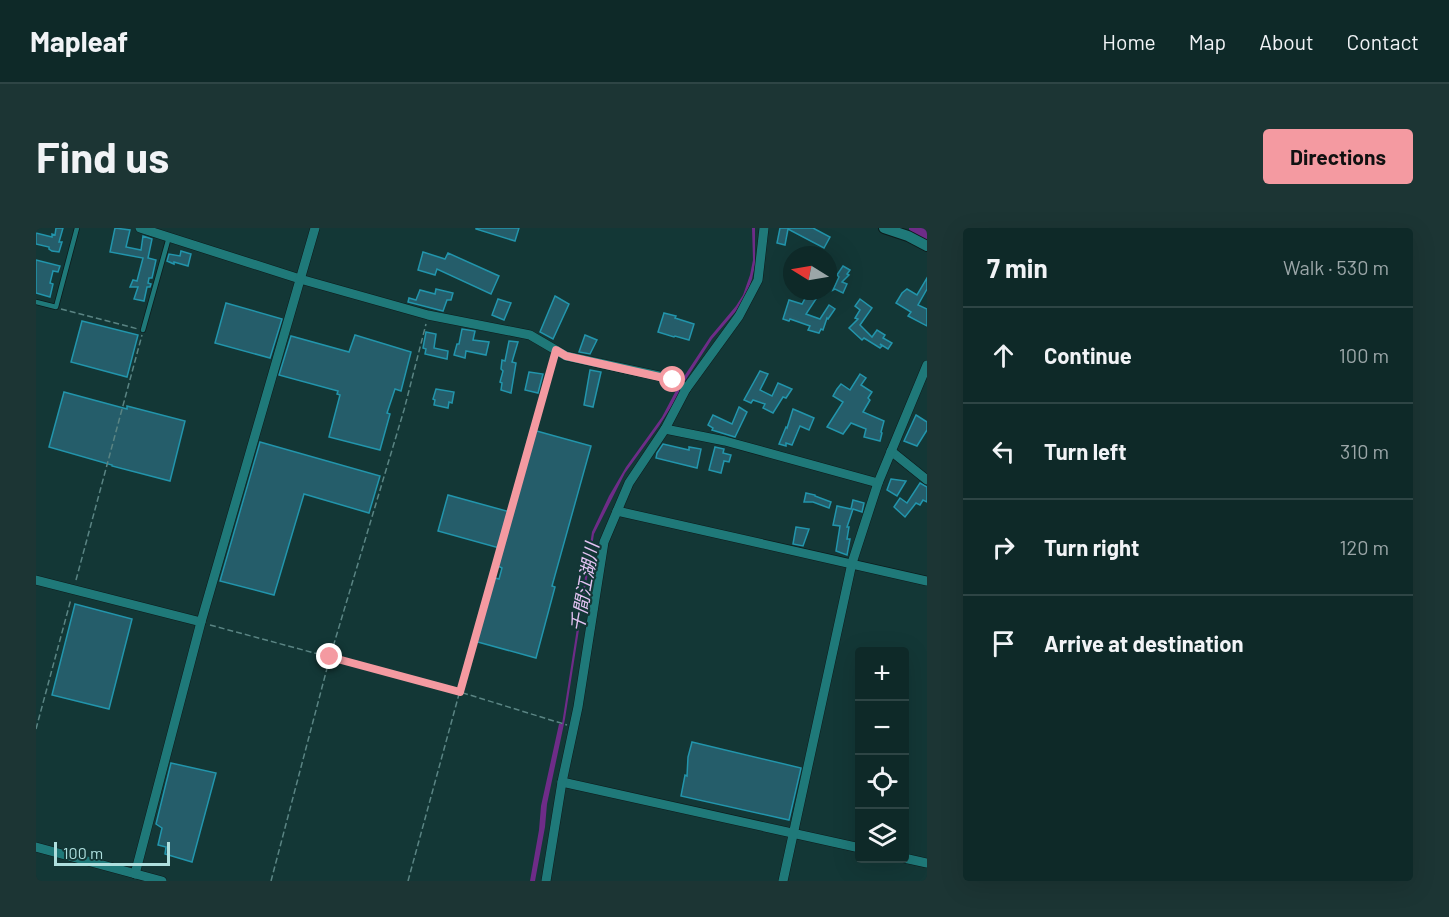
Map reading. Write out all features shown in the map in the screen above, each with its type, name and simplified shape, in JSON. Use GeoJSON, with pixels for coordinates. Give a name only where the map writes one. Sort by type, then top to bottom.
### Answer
{"type":"FeatureCollection","features":[{"type":"Feature","properties":{"kind":"street"},"geometry":{"type":"LineString","coordinates":[[140,228],[300,279],[428,315],[530,335],[566,356],[673,380],[686,389]]}},
{"type":"Feature","properties":{"kind":"street"},"geometry":{"type":"LineString","coordinates":[[135,874],[201,622],[315,228]]}},
{"type":"Feature","properties":{"kind":"street"},"geometry":{"type":"LineString","coordinates":[[546,881],[604,542],[629,483],[665,429],[686,389],[739,316],[758,280],[764,228]]}},
{"type":"Feature","properties":{"kind":"street"},"geometry":{"type":"LineString","coordinates":[[884,228],[908,236],[927,246]]}},
{"type":"Feature","properties":{"kind":"street"},"geometry":{"type":"LineString","coordinates":[[783,881],[852,563],[878,483],[927,365]]}},
{"type":"Feature","properties":{"kind":"street"},"geometry":{"type":"LineString","coordinates":[[665,429],[726,441],[878,483]]}},
{"type":"Feature","properties":{"kind":"street"},"geometry":{"type":"LineString","coordinates":[[891,451],[927,480]]}},
{"type":"Feature","properties":{"kind":"street"},"geometry":{"type":"LineString","coordinates":[[616,511],[927,580]]}},
{"type":"Feature","properties":{"kind":"street"},"geometry":{"type":"LineString","coordinates":[[36,580],[201,622]]}},
{"type":"Feature","properties":{"kind":"street"},"geometry":{"type":"LineString","coordinates":[[562,782],[855,847]]}},
{"type":"Feature","properties":{"kind":"street"},"geometry":{"type":"LineString","coordinates":[[36,847],[162,881]]}},
{"type":"Feature","properties":{"kind":"street"},"geometry":{"type":"LineString","coordinates":[[909,859],[927,863]]}},
{"type":"Feature","properties":{"kind":"lane"},"geometry":{"type":"LineString","coordinates":[[36,302],[56,307],[77,228]]}},
{"type":"Feature","properties":{"kind":"lane"},"geometry":{"type":"LineString","coordinates":[[143,330],[169,237]]}},
{"type":"Feature","properties":{"kind":"path"},"geometry":{"type":"LineString","coordinates":[[36,729],[143,330],[56,307]]}},
{"type":"Feature","properties":{"kind":"path"},"geometry":{"type":"LineString","coordinates":[[271,881],[330,657],[404,410],[428,315]]}},
{"type":"Feature","properties":{"kind":"path"},"geometry":{"type":"LineString","coordinates":[[408,881],[556,350]]}},
{"type":"Feature","properties":{"kind":"path"},"geometry":{"type":"LineString","coordinates":[[201,622],[460,692],[574,727]]}},
{"type":"Feature","properties":{"kind":"water","name":"千間江湖川"},"geometry":{"type":"Polygon","coordinates":[[[752,228],[755,228],[755,265],[747,293],[736,311],[712,339],[659,426],[625,473],[594,534],[565,719],[547,804],[535,881],[530,881],[541,806],[559,724],[562,724],[592,532],[626,467],[662,417],[681,381],[710,337],[743,295],[753,260],[752,228]]]}},
{"type":"Feature","properties":{"kind":"building"},"geometry":{"type":"Polygon","coordinates":[[[56,228],[63,228],[59,252],[36,244],[36,233],[52,237],[52,234],[55,235],[56,228]]]}},
{"type":"Feature","properties":{"kind":"building"},"geometry":{"type":"Polygon","coordinates":[[[115,228],[130,230],[126,247],[141,250],[143,236],[152,239],[148,258],[156,260],[152,278],[149,278],[148,283],[151,284],[147,287],[144,301],[134,299],[138,287],[130,287],[133,280],[137,281],[143,258],[110,252],[115,228]]]}},
{"type":"Feature","properties":{"kind":"building"},"geometry":{"type":"Polygon","coordinates":[[[476,228],[519,228],[515,241],[476,228]]]}},
{"type":"Feature","properties":{"kind":"building"},"geometry":{"type":"Polygon","coordinates":[[[780,228],[813,228],[830,237],[825,246],[820,246],[788,229],[785,245],[777,243],[780,228]]]}},
{"type":"Feature","properties":{"kind":"building"},"geometry":{"type":"Polygon","coordinates":[[[181,251],[191,254],[188,266],[167,261],[169,254],[180,256],[181,251]]]}},
{"type":"Feature","properties":{"kind":"building"},"geometry":{"type":"Polygon","coordinates":[[[423,252],[445,259],[448,253],[499,276],[491,294],[437,269],[435,275],[418,270],[423,252]]]}},
{"type":"Feature","properties":{"kind":"building"},"geometry":{"type":"Polygon","coordinates":[[[36,260],[60,266],[58,272],[53,271],[50,297],[36,293],[36,260]]]}},
{"type":"Feature","properties":{"kind":"building"},"geometry":{"type":"Polygon","coordinates":[[[843,266],[850,270],[847,274],[849,275],[842,282],[847,284],[843,293],[837,290],[839,277],[837,275],[843,266]]]}},
{"type":"Feature","properties":{"kind":"building"},"geometry":{"type":"Polygon","coordinates":[[[927,278],[927,289],[918,305],[927,309],[927,326],[908,316],[911,312],[896,303],[907,289],[917,295],[927,278]]]}},
{"type":"Feature","properties":{"kind":"building"},"geometry":{"type":"Polygon","coordinates":[[[436,289],[453,293],[451,300],[447,300],[443,311],[408,302],[409,298],[416,300],[420,290],[435,294],[436,289]]]}},
{"type":"Feature","properties":{"kind":"building"},"geometry":{"type":"Polygon","coordinates":[[[555,296],[569,304],[553,339],[540,332],[555,296]]]}},
{"type":"Feature","properties":{"kind":"building"},"geometry":{"type":"Polygon","coordinates":[[[498,299],[511,303],[504,320],[492,315],[498,299]]]}},
{"type":"Feature","properties":{"kind":"building"},"geometry":{"type":"Polygon","coordinates":[[[860,299],[872,308],[860,325],[872,337],[877,330],[885,335],[883,338],[892,343],[888,349],[880,344],[882,346],[880,348],[864,338],[862,340],[849,328],[858,319],[855,318],[860,310],[855,306],[860,299]]]}},
{"type":"Feature","properties":{"kind":"building"},"geometry":{"type":"Polygon","coordinates":[[[789,300],[802,304],[804,300],[815,300],[806,314],[820,319],[829,305],[835,309],[819,333],[808,330],[810,326],[783,319],[789,300]]]}},
{"type":"Feature","properties":{"kind":"building"},"geometry":{"type":"Polygon","coordinates":[[[226,303],[282,319],[270,358],[215,343],[226,303]]]}},
{"type":"Feature","properties":{"kind":"building"},"geometry":{"type":"Polygon","coordinates":[[[664,313],[694,324],[689,340],[658,332],[664,313]]]}},
{"type":"Feature","properties":{"kind":"building"},"geometry":{"type":"Polygon","coordinates":[[[82,321],[138,335],[127,377],[71,362],[82,321]]]}},
{"type":"Feature","properties":{"kind":"building"},"geometry":{"type":"Polygon","coordinates":[[[462,329],[475,331],[473,340],[489,342],[486,355],[466,351],[465,358],[454,355],[462,329]]]}},
{"type":"Feature","properties":{"kind":"building"},"geometry":{"type":"Polygon","coordinates":[[[426,332],[436,334],[434,348],[448,351],[447,359],[425,354],[426,349],[423,348],[426,332]]]}},
{"type":"Feature","properties":{"kind":"building"},"geometry":{"type":"Polygon","coordinates":[[[355,335],[411,352],[401,391],[395,389],[387,413],[390,414],[380,450],[329,437],[340,395],[337,394],[338,391],[279,375],[291,336],[349,352],[355,335]]]}},
{"type":"Feature","properties":{"kind":"building"},"geometry":{"type":"Polygon","coordinates":[[[585,335],[597,340],[590,354],[579,352],[585,335]]]}},
{"type":"Feature","properties":{"kind":"building"},"geometry":{"type":"Polygon","coordinates":[[[509,341],[518,342],[512,362],[516,363],[511,393],[501,390],[502,383],[500,382],[503,371],[501,369],[502,360],[505,361],[509,341]]]}},
{"type":"Feature","properties":{"kind":"building"},"geometry":{"type":"Polygon","coordinates":[[[590,370],[601,372],[593,407],[584,405],[590,370]]]}},
{"type":"Feature","properties":{"kind":"building"},"geometry":{"type":"Polygon","coordinates":[[[760,371],[768,374],[760,390],[772,396],[778,383],[792,389],[786,398],[783,397],[773,413],[763,408],[765,404],[744,400],[760,371]]]}},
{"type":"Feature","properties":{"kind":"building"},"geometry":{"type":"Polygon","coordinates":[[[529,372],[543,374],[538,393],[525,390],[529,372]]]}},
{"type":"Feature","properties":{"kind":"building"},"geometry":{"type":"Polygon","coordinates":[[[860,374],[866,378],[861,385],[872,392],[863,412],[884,421],[880,441],[864,437],[866,429],[851,423],[843,434],[827,427],[843,402],[833,396],[837,389],[841,384],[850,390],[860,374]]]}},
{"type":"Feature","properties":{"kind":"building"},"geometry":{"type":"Polygon","coordinates":[[[436,389],[454,392],[452,403],[449,402],[448,408],[434,405],[436,389]]]}},
{"type":"Feature","properties":{"kind":"building"},"geometry":{"type":"Polygon","coordinates":[[[64,392],[127,409],[127,406],[185,421],[170,481],[49,447],[64,392]]]}},
{"type":"Feature","properties":{"kind":"building"},"geometry":{"type":"Polygon","coordinates":[[[739,407],[747,412],[735,437],[712,430],[713,428],[708,425],[713,415],[732,424],[739,407]]]}},
{"type":"Feature","properties":{"kind":"building"},"geometry":{"type":"Polygon","coordinates":[[[793,409],[814,418],[809,430],[800,426],[792,445],[779,444],[787,428],[793,409]]]}},
{"type":"Feature","properties":{"kind":"building"},"geometry":{"type":"Polygon","coordinates":[[[916,415],[927,422],[927,430],[917,446],[904,441],[916,415]]]}},
{"type":"Feature","properties":{"kind":"building"},"geometry":{"type":"Polygon","coordinates":[[[533,430],[591,446],[552,586],[555,587],[536,658],[474,641],[491,577],[499,579],[502,568],[498,566],[503,549],[438,531],[448,495],[510,512],[533,430]]]}},
{"type":"Feature","properties":{"kind":"building"},"geometry":{"type":"Polygon","coordinates":[[[260,442],[380,476],[369,513],[304,494],[274,595],[220,581],[260,442]]]}},
{"type":"Feature","properties":{"kind":"building"},"geometry":{"type":"Polygon","coordinates":[[[663,444],[689,450],[689,447],[701,449],[697,468],[656,458],[663,444]]]}},
{"type":"Feature","properties":{"kind":"building"},"geometry":{"type":"Polygon","coordinates":[[[715,447],[724,449],[723,453],[731,455],[729,462],[724,461],[721,473],[709,470],[715,447]]]}},
{"type":"Feature","properties":{"kind":"building"},"geometry":{"type":"Polygon","coordinates":[[[891,479],[906,481],[897,496],[887,490],[891,479]]]}},
{"type":"Feature","properties":{"kind":"building"},"geometry":{"type":"Polygon","coordinates":[[[920,483],[927,487],[927,502],[923,500],[920,505],[916,503],[905,517],[894,507],[900,498],[907,503],[920,483]]]}},
{"type":"Feature","properties":{"kind":"building"},"geometry":{"type":"Polygon","coordinates":[[[806,493],[831,502],[829,508],[813,502],[804,502],[806,493]]]}},
{"type":"Feature","properties":{"kind":"building"},"geometry":{"type":"Polygon","coordinates":[[[853,500],[864,503],[862,512],[853,509],[847,527],[849,527],[847,539],[850,539],[847,555],[836,551],[840,526],[833,525],[837,506],[851,509],[853,500]]]}},
{"type":"Feature","properties":{"kind":"building"},"geometry":{"type":"Polygon","coordinates":[[[796,527],[809,529],[803,546],[793,544],[796,527]]]}},
{"type":"Feature","properties":{"kind":"building"},"geometry":{"type":"Polygon","coordinates":[[[75,604],[132,619],[109,709],[52,695],[75,604]]]}},
{"type":"Feature","properties":{"kind":"building"},"geometry":{"type":"Polygon","coordinates":[[[692,742],[801,768],[789,820],[681,796],[685,775],[687,776],[692,742]]]}},
{"type":"Feature","properties":{"kind":"building"},"geometry":{"type":"Polygon","coordinates":[[[171,763],[216,773],[192,862],[165,854],[166,847],[158,845],[162,828],[156,824],[171,763]]]}},
{"type":"Feature","properties":{"kind":"waterway"},"geometry":{"type":"LineString","coordinates":[[916,228],[927,233]]}},
{"type":"Feature","properties":{"kind":"route"},"geometry":{"type":"LineString","coordinates":[[330,657],[460,692],[556,350],[566,356],[673,380]]}}]}
